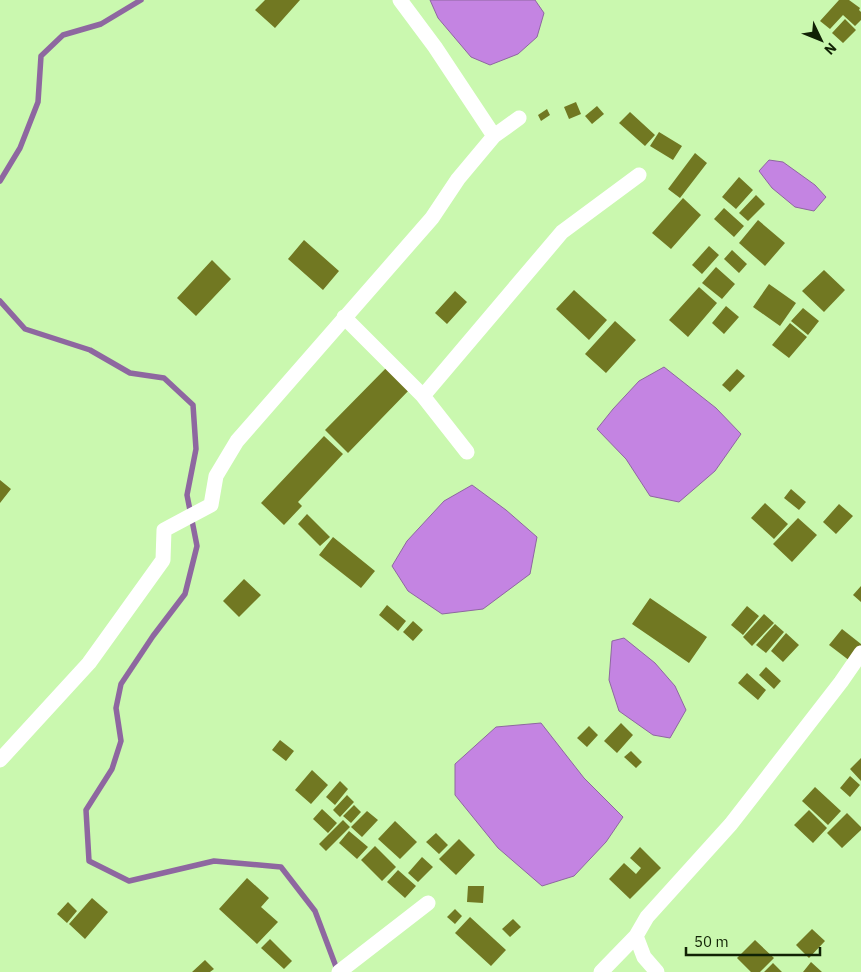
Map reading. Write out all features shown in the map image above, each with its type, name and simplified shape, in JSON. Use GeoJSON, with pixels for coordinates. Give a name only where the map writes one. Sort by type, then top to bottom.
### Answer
{"type":"FeatureCollection","features":[{"type":"Feature","properties":{"kind":"street"},"geometry":{"type":"LineString","coordinates":[[400,0],[435,47],[494,136]]}},
{"type":"Feature","properties":{"kind":"street"},"geometry":{"type":"LineString","coordinates":[[0,760],[89,663],[163,560],[164,530],[211,505],[216,476],[237,441],[432,218],[458,180],[494,136],[519,118]]}},
{"type":"Feature","properties":{"kind":"street"},"geometry":{"type":"LineString","coordinates":[[423,396],[562,232],[639,175]]}},
{"type":"Feature","properties":{"kind":"street"},"geometry":{"type":"LineString","coordinates":[[344,317],[423,396],[467,452]]}},
{"type":"Feature","properties":{"kind":"street"},"geometry":{"type":"LineString","coordinates":[[601,972],[636,936],[647,917],[731,824],[861,653]]}},
{"type":"Feature","properties":{"kind":"street"},"geometry":{"type":"LineString","coordinates":[[339,972],[428,903]]}},
{"type":"Feature","properties":{"kind":"street"},"geometry":{"type":"LineString","coordinates":[[636,936],[644,957],[657,972]]}},
{"type":"Feature","properties":{"kind":"shaded area"},"geometry":{"type":"Polygon","coordinates":[[[430,0],[535,0],[544,13],[537,37],[518,54],[490,65],[471,57],[438,18],[430,0]]]}},
{"type":"Feature","properties":{"kind":"shaded area"},"geometry":{"type":"Polygon","coordinates":[[[769,160],[783,162],[815,185],[826,197],[814,211],[795,207],[772,188],[759,171],[769,160]]]}},
{"type":"Feature","properties":{"kind":"shaded area"},"geometry":{"type":"Polygon","coordinates":[[[664,367],[716,408],[741,434],[715,471],[679,502],[650,496],[626,459],[597,429],[639,381],[664,367]]]}},
{"type":"Feature","properties":{"kind":"shaded area"},"geometry":{"type":"Polygon","coordinates":[[[472,485],[506,510],[537,537],[530,574],[483,609],[442,614],[408,591],[392,566],[407,541],[444,501],[472,485]]]}},
{"type":"Feature","properties":{"kind":"shaded area"},"geometry":{"type":"Polygon","coordinates":[[[624,638],[655,663],[675,686],[686,710],[670,738],[653,735],[619,711],[609,680],[612,641],[624,638]]]}},
{"type":"Feature","properties":{"kind":"shaded area"},"geometry":{"type":"Polygon","coordinates":[[[541,723],[584,778],[623,817],[606,842],[574,876],[542,886],[498,848],[455,795],[455,764],[496,727],[541,723]]]}},
{"type":"Feature","properties":{"kind":"building"},"geometry":{"type":"Polygon","coordinates":[[[265,0],[300,0],[275,28],[255,10],[265,0]]]}},
{"type":"Feature","properties":{"kind":"building"},"geometry":{"type":"Polygon","coordinates":[[[839,0],[849,0],[860,8],[861,20],[855,26],[843,15],[830,29],[820,21],[839,0]]]}},
{"type":"Feature","properties":{"kind":"building"},"geometry":{"type":"Polygon","coordinates":[[[845,19],[856,30],[843,43],[832,33],[845,19]]]}},
{"type":"Feature","properties":{"kind":"building"},"geometry":{"type":"Polygon","coordinates":[[[576,102],[581,114],[569,119],[564,107],[576,102]]]}},
{"type":"Feature","properties":{"kind":"building"},"geometry":{"type":"Polygon","coordinates":[[[597,106],[604,114],[592,124],[585,116],[597,106]]]}},
{"type":"Feature","properties":{"kind":"building"},"geometry":{"type":"Polygon","coordinates":[[[547,109],[550,115],[541,121],[538,115],[547,109]]]}},
{"type":"Feature","properties":{"kind":"building"},"geometry":{"type":"Polygon","coordinates":[[[630,112],[655,135],[645,146],[619,123],[630,112]]]}},
{"type":"Feature","properties":{"kind":"building"},"geometry":{"type":"Polygon","coordinates":[[[659,132],[682,146],[673,160],[650,146],[659,132]]]}},
{"type":"Feature","properties":{"kind":"building"},"geometry":{"type":"Polygon","coordinates":[[[695,153],[707,163],[680,198],[668,189],[695,153]]]}},
{"type":"Feature","properties":{"kind":"building"},"geometry":{"type":"Polygon","coordinates":[[[739,177],[753,190],[736,209],[722,197],[739,177]]]}},
{"type":"Feature","properties":{"kind":"building"},"geometry":{"type":"Polygon","coordinates":[[[756,195],[765,204],[748,221],[739,213],[756,195]]]}},
{"type":"Feature","properties":{"kind":"building"},"geometry":{"type":"Polygon","coordinates":[[[683,198],[701,215],[671,249],[652,233],[683,198]]]}},
{"type":"Feature","properties":{"kind":"building"},"geometry":{"type":"Polygon","coordinates":[[[724,208],[744,226],[734,237],[714,219],[724,208]]]}},
{"type":"Feature","properties":{"kind":"building"},"geometry":{"type":"Polygon","coordinates":[[[758,220],[785,243],[765,266],[739,243],[758,220]]]}},
{"type":"Feature","properties":{"kind":"building"},"geometry":{"type":"Polygon","coordinates":[[[304,240],[339,271],[323,290],[288,259],[304,240]]]}},
{"type":"Feature","properties":{"kind":"building"},"geometry":{"type":"Polygon","coordinates":[[[709,246],[719,255],[702,274],[692,265],[709,246]]]}},
{"type":"Feature","properties":{"kind":"building"},"geometry":{"type":"Polygon","coordinates":[[[732,250],[747,264],[739,273],[724,259],[732,250]]]}},
{"type":"Feature","properties":{"kind":"building"},"geometry":{"type":"Polygon","coordinates":[[[212,260],[231,279],[196,316],[177,298],[212,260]]]}},
{"type":"Feature","properties":{"kind":"building"},"geometry":{"type":"Polygon","coordinates":[[[716,267],[735,284],[722,299],[702,283],[716,267]]]}},
{"type":"Feature","properties":{"kind":"building"},"geometry":{"type":"Polygon","coordinates":[[[824,270],[845,290],[824,312],[802,291],[824,270]]]}},
{"type":"Feature","properties":{"kind":"building"},"geometry":{"type":"Polygon","coordinates":[[[769,284],[796,303],[780,326],[753,307],[769,284]]]}},
{"type":"Feature","properties":{"kind":"building"},"geometry":{"type":"Polygon","coordinates":[[[699,287],[717,303],[688,337],[669,320],[699,287]]]}},
{"type":"Feature","properties":{"kind":"building"},"geometry":{"type":"Polygon","coordinates":[[[574,290],[607,320],[589,340],[556,309],[574,290]]]}},
{"type":"Feature","properties":{"kind":"building"},"geometry":{"type":"Polygon","coordinates":[[[455,291],[467,302],[447,324],[435,313],[455,291]]]}},
{"type":"Feature","properties":{"kind":"building"},"geometry":{"type":"Polygon","coordinates":[[[726,306],[739,317],[724,334],[712,323],[726,306]]]}},
{"type":"Feature","properties":{"kind":"building"},"geometry":{"type":"Polygon","coordinates":[[[803,308],[819,321],[808,335],[791,321],[803,308]]]}},
{"type":"Feature","properties":{"kind":"building"},"geometry":{"type":"Polygon","coordinates":[[[615,321],[636,340],[606,373],[585,354],[615,321]]]}},
{"type":"Feature","properties":{"kind":"building"},"geometry":{"type":"Polygon","coordinates":[[[790,323],[807,337],[789,358],[772,345],[790,323]]]}},
{"type":"Feature","properties":{"kind":"building"},"geometry":{"type":"Polygon","coordinates":[[[390,364],[413,386],[348,453],[325,430],[390,364]]]}},
{"type":"Feature","properties":{"kind":"building"},"geometry":{"type":"Polygon","coordinates":[[[737,369],[745,376],[730,392],[722,385],[737,369]]]}},
{"type":"Feature","properties":{"kind":"building"},"geometry":{"type":"Polygon","coordinates":[[[324,436],[343,454],[298,502],[302,506],[284,525],[261,503],[324,436]]]}},
{"type":"Feature","properties":{"kind":"building"},"geometry":{"type":"Polygon","coordinates":[[[0,480],[11,489],[0,503],[0,480]]]}},
{"type":"Feature","properties":{"kind":"building"},"geometry":{"type":"Polygon","coordinates":[[[791,489],[806,502],[799,510],[784,498],[791,489]]]}},
{"type":"Feature","properties":{"kind":"building"},"geometry":{"type":"Polygon","coordinates":[[[765,503],[788,524],[774,539],[751,518],[765,503]]]}},
{"type":"Feature","properties":{"kind":"building"},"geometry":{"type":"Polygon","coordinates":[[[839,504],[853,516],[836,534],[823,522],[839,504]]]}},
{"type":"Feature","properties":{"kind":"building"},"geometry":{"type":"Polygon","coordinates":[[[307,514],[330,537],[320,546],[298,524],[307,514]]]}},
{"type":"Feature","properties":{"kind":"building"},"geometry":{"type":"Polygon","coordinates":[[[798,518],[817,535],[792,562],[773,544],[798,518]]]}},
{"type":"Feature","properties":{"kind":"building"},"geometry":{"type":"Polygon","coordinates":[[[333,537],[375,571],[361,588],[319,555],[333,537]]]}},
{"type":"Feature","properties":{"kind":"building"},"geometry":{"type":"Polygon","coordinates":[[[244,579],[261,595],[239,617],[223,601],[244,579]]]}},
{"type":"Feature","properties":{"kind":"building"},"geometry":{"type":"Polygon","coordinates":[[[861,586],[861,602],[853,595],[861,586]]]}},
{"type":"Feature","properties":{"kind":"building"},"geometry":{"type":"Polygon","coordinates":[[[650,598],[707,637],[689,663],[632,624],[650,598]]]}},
{"type":"Feature","properties":{"kind":"building"},"geometry":{"type":"Polygon","coordinates":[[[387,605],[406,621],[398,631],[379,615],[387,605]]]}},
{"type":"Feature","properties":{"kind":"building"},"geometry":{"type":"Polygon","coordinates":[[[747,606],[759,616],[743,635],[731,625],[747,606]]]}},
{"type":"Feature","properties":{"kind":"building"},"geometry":{"type":"Polygon","coordinates":[[[764,614],[774,623],[752,646],[743,637],[764,614]]]}},
{"type":"Feature","properties":{"kind":"building"},"geometry":{"type":"Polygon","coordinates":[[[413,621],[423,630],[413,641],[403,632],[413,621]]]}},
{"type":"Feature","properties":{"kind":"building"},"geometry":{"type":"Polygon","coordinates":[[[775,624],[784,632],[766,653],[756,645],[775,624]]]}},
{"type":"Feature","properties":{"kind":"building"},"geometry":{"type":"Polygon","coordinates":[[[842,629],[861,644],[861,647],[850,661],[829,645],[842,629]]]}},
{"type":"Feature","properties":{"kind":"building"},"geometry":{"type":"Polygon","coordinates":[[[786,633],[799,645],[783,662],[771,651],[786,633]]]}},
{"type":"Feature","properties":{"kind":"building"},"geometry":{"type":"Polygon","coordinates":[[[766,667],[781,681],[774,689],[759,675],[766,667]]]}},
{"type":"Feature","properties":{"kind":"building"},"geometry":{"type":"Polygon","coordinates":[[[747,673],[766,690],[758,700],[738,683],[747,673]]]}},
{"type":"Feature","properties":{"kind":"building"},"geometry":{"type":"Polygon","coordinates":[[[621,723],[633,735],[617,753],[604,741],[621,723]]]}},
{"type":"Feature","properties":{"kind":"building"},"geometry":{"type":"Polygon","coordinates":[[[589,726],[598,735],[587,747],[577,738],[589,726]]]}},
{"type":"Feature","properties":{"kind":"building"},"geometry":{"type":"Polygon","coordinates":[[[280,740],[294,751],[286,761],[272,750],[280,740]]]}},
{"type":"Feature","properties":{"kind":"building"},"geometry":{"type":"Polygon","coordinates":[[[631,751],[642,762],[636,768],[624,757],[631,751]]]}},
{"type":"Feature","properties":{"kind":"building"},"geometry":{"type":"Polygon","coordinates":[[[861,758],[861,781],[850,769],[861,758]]]}},
{"type":"Feature","properties":{"kind":"building"},"geometry":{"type":"Polygon","coordinates":[[[312,770],[328,785],[311,804],[295,790],[312,770]]]}},
{"type":"Feature","properties":{"kind":"building"},"geometry":{"type":"Polygon","coordinates":[[[850,776],[860,785],[850,797],[840,788],[850,776]]]}},
{"type":"Feature","properties":{"kind":"building"},"geometry":{"type":"Polygon","coordinates":[[[340,781],[348,789],[335,805],[326,797],[340,781]]]}},
{"type":"Feature","properties":{"kind":"building"},"geometry":{"type":"Polygon","coordinates":[[[815,787],[841,811],[828,825],[802,801],[815,787]]]}},
{"type":"Feature","properties":{"kind":"building"},"geometry":{"type":"Polygon","coordinates":[[[347,795],[354,802],[340,817],[333,810],[347,795]]]}},
{"type":"Feature","properties":{"kind":"building"},"geometry":{"type":"Polygon","coordinates":[[[354,805],[361,812],[351,823],[343,816],[354,805]]]}},
{"type":"Feature","properties":{"kind":"building"},"geometry":{"type":"Polygon","coordinates":[[[322,809],[337,823],[328,833],[313,819],[322,809]]]}},
{"type":"Feature","properties":{"kind":"building"},"geometry":{"type":"Polygon","coordinates":[[[809,810],[827,828],[813,843],[794,825],[809,810]]]}},
{"type":"Feature","properties":{"kind":"building"},"geometry":{"type":"Polygon","coordinates":[[[367,811],[378,820],[362,837],[351,827],[367,811]]]}},
{"type":"Feature","properties":{"kind":"building"},"geometry":{"type":"Polygon","coordinates":[[[847,813],[861,827],[861,830],[842,848],[827,833],[847,813]]]}},
{"type":"Feature","properties":{"kind":"building"},"geometry":{"type":"Polygon","coordinates":[[[343,820],[350,827],[326,851],[319,844],[343,820]]]}},
{"type":"Feature","properties":{"kind":"building"},"geometry":{"type":"Polygon","coordinates":[[[395,821],[417,842],[400,859],[378,839],[395,821]]]}},
{"type":"Feature","properties":{"kind":"building"},"geometry":{"type":"Polygon","coordinates":[[[349,831],[368,847],[357,859],[339,843],[349,831]]]}},
{"type":"Feature","properties":{"kind":"building"},"geometry":{"type":"Polygon","coordinates":[[[436,833],[448,845],[439,854],[426,842],[436,833]]]}},
{"type":"Feature","properties":{"kind":"building"},"geometry":{"type":"Polygon","coordinates":[[[459,839],[475,855],[456,875],[439,859],[459,839]]]}},
{"type":"Feature","properties":{"kind":"building"},"geometry":{"type":"Polygon","coordinates":[[[375,846],[396,867],[382,881],[361,860],[375,846]]]}},
{"type":"Feature","properties":{"kind":"building"},"geometry":{"type":"Polygon","coordinates":[[[640,847],[661,868],[630,899],[609,879],[624,863],[636,874],[641,868],[630,858],[640,847]]]}},
{"type":"Feature","properties":{"kind":"building"},"geometry":{"type":"Polygon","coordinates":[[[422,857],[433,867],[418,882],[408,873],[422,857]]]}},
{"type":"Feature","properties":{"kind":"building"},"geometry":{"type":"Polygon","coordinates":[[[398,870],[416,886],[405,898],[387,882],[398,870]]]}},
{"type":"Feature","properties":{"kind":"building"},"geometry":{"type":"Polygon","coordinates":[[[247,878],[269,898],[261,907],[278,922],[257,944],[219,909],[247,878]]]}},
{"type":"Feature","properties":{"kind":"building"},"geometry":{"type":"Polygon","coordinates":[[[468,886],[484,886],[483,903],[467,902],[468,886]]]}},
{"type":"Feature","properties":{"kind":"building"},"geometry":{"type":"Polygon","coordinates":[[[92,898],[108,912],[85,939],[69,924],[92,898]]]}},
{"type":"Feature","properties":{"kind":"building"},"geometry":{"type":"Polygon","coordinates":[[[68,902],[77,911],[67,923],[57,914],[68,902]]]}},
{"type":"Feature","properties":{"kind":"building"},"geometry":{"type":"Polygon","coordinates":[[[455,909],[462,916],[455,924],[447,917],[455,909]]]}},
{"type":"Feature","properties":{"kind":"building"},"geometry":{"type":"Polygon","coordinates":[[[470,917],[506,950],[491,966],[455,933],[470,917]]]}},
{"type":"Feature","properties":{"kind":"building"},"geometry":{"type":"Polygon","coordinates":[[[513,919],[521,927],[510,937],[502,929],[513,919]]]}},
{"type":"Feature","properties":{"kind":"building"},"geometry":{"type":"Polygon","coordinates":[[[812,929],[825,941],[809,958],[796,945],[812,929]]]}},
{"type":"Feature","properties":{"kind":"building"},"geometry":{"type":"Polygon","coordinates":[[[270,939],[292,961],[284,969],[261,948],[270,939]]]}},
{"type":"Feature","properties":{"kind":"building"},"geometry":{"type":"Polygon","coordinates":[[[755,940],[774,958],[760,972],[751,972],[737,958],[755,940]]]}},
{"type":"Feature","properties":{"kind":"building"},"geometry":{"type":"Polygon","coordinates":[[[205,960],[214,969],[210,972],[192,972],[205,960]]]}},
{"type":"Feature","properties":{"kind":"building"},"geometry":{"type":"Polygon","coordinates":[[[811,962],[822,972],[803,972],[811,962]]]}},
{"type":"Feature","properties":{"kind":"building"},"geometry":{"type":"Polygon","coordinates":[[[773,963],[782,972],[764,972],[773,963]]]}},
{"type":"Feature","properties":{"kind":"waterway"},"geometry":{"type":"LineString","coordinates":[[0,181],[20,148],[38,102],[41,56],[63,35],[101,24],[141,0]]}},
{"type":"Feature","properties":{"kind":"waterway"},"geometry":{"type":"LineString","coordinates":[[0,301],[25,329],[90,350],[130,373],[164,378],[193,405],[196,449],[187,495],[197,546],[185,594],[153,636],[121,684],[116,708],[121,741],[112,769],[86,810],[89,861],[129,881],[214,861],[281,867],[315,911],[338,972]]}}]}
